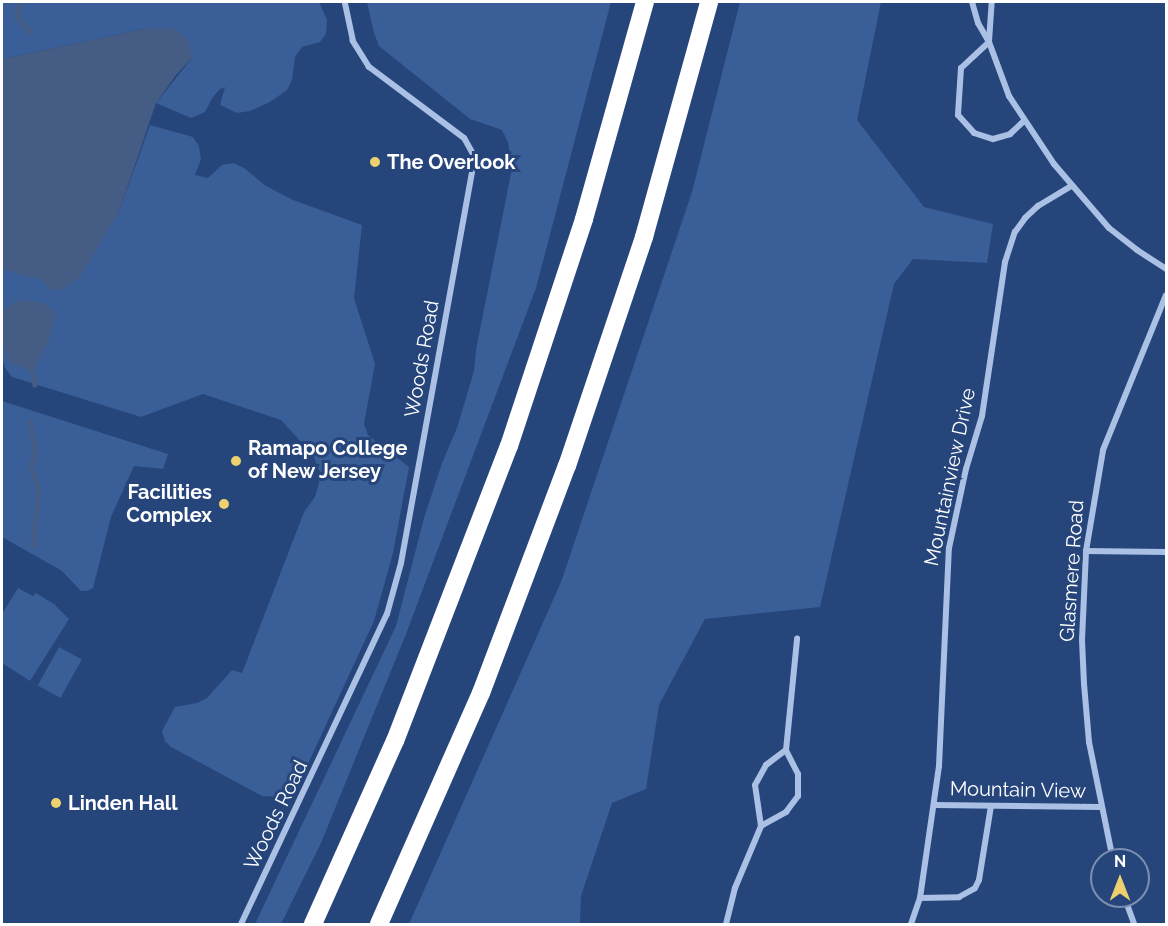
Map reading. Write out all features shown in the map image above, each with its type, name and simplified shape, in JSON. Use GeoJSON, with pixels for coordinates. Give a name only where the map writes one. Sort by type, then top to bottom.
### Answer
{"type":"FeatureCollection","features":[{"type":"Feature","properties":{"kind":"highway"},"geometry":{"type":"LineString","coordinates":[[314,924],[394,741],[513,435],[584,219],[645,2]]}},
{"type":"Feature","properties":{"kind":"highway"},"geometry":{"type":"LineString","coordinates":[[379,924],[485,682],[575,445],[644,237],[709,2]]}},
{"type":"Feature","properties":{"kind":"street","name":"Woods Road"},"geometry":{"type":"LineString","coordinates":[[241,924],[387,615],[401,563],[474,162],[473,154],[464,138],[369,67],[353,41],[345,2]]}},
{"type":"Feature","properties":{"kind":"street"},"geometry":{"type":"LineString","coordinates":[[972,2],[978,23],[1009,96],[1024,121],[1071,186],[1109,228],[1137,250],[1167,268]]}},
{"type":"Feature","properties":{"kind":"street"},"geometry":{"type":"LineString","coordinates":[[992,2],[988,42],[961,68],[958,115],[974,133],[993,139],[1010,134],[1024,121]]}},
{"type":"Feature","properties":{"kind":"street","name":"Mountainview Drive"},"geometry":{"type":"LineString","coordinates":[[910,924],[920,898],[935,805],[949,548],[966,469],[982,416],[1008,248],[1025,218],[1038,206],[1071,186]]}},
{"type":"Feature","properties":{"kind":"street","name":"Glasmere Road"},"geometry":{"type":"LineString","coordinates":[[1110,848],[1100,807],[1089,742],[1084,684],[1082,640],[1086,551],[1102,450],[1167,295]]}},
{"type":"Feature","properties":{"kind":"street"},"geometry":{"type":"LineString","coordinates":[[1086,551],[1167,552]]}},
{"type":"Feature","properties":{"kind":"street"},"geometry":{"type":"LineString","coordinates":[[761,826],[786,812],[798,796],[798,774],[786,750],[797,639]]}},
{"type":"Feature","properties":{"kind":"street"},"geometry":{"type":"LineString","coordinates":[[726,924],[735,888],[761,826],[755,785],[766,765],[786,750]]}},
{"type":"Feature","properties":{"kind":"street","name":"Mountain View"},"geometry":{"type":"LineString","coordinates":[[935,805],[1100,807]]}},
{"type":"Feature","properties":{"kind":"street"},"geometry":{"type":"LineString","coordinates":[[920,898],[959,897],[975,888],[979,880],[991,806]]}},
{"type":"Feature","properties":{"kind":"street"},"geometry":{"type":"LineString","coordinates":[[1128,908],[1134,924]]}},
{"type":"Feature","properties":{"kind":"shaded area"},"geometry":{"type":"Polygon","coordinates":[[[2,2],[319,2],[327,20],[326,34],[320,42],[302,47],[295,57],[292,80],[287,90],[270,102],[250,111],[237,113],[220,105],[225,87],[213,97],[205,112],[191,118],[156,103],[192,58],[149,28],[2,59],[2,2]]]}},
{"type":"Feature","properties":{"kind":"shaded area"},"geometry":{"type":"Polygon","coordinates":[[[367,2],[611,2],[536,288],[406,634],[321,843],[281,924],[255,924],[396,626],[424,518],[442,463],[457,428],[474,371],[476,350],[512,168],[508,142],[502,130],[470,119],[379,46],[367,2]]]}},
{"type":"Feature","properties":{"kind":"shaded area"},"geometry":{"type":"Polygon","coordinates":[[[740,2],[881,2],[857,120],[924,207],[993,224],[987,263],[913,259],[894,284],[820,607],[705,619],[659,705],[646,789],[612,803],[581,896],[580,924],[409,924],[561,582],[692,192],[740,2]]]}},
{"type":"Feature","properties":{"kind":"shaded area"},"geometry":{"type":"Polygon","coordinates":[[[149,28],[174,28],[188,41],[192,58],[176,75],[156,103],[119,212],[80,277],[63,289],[51,291],[42,280],[2,269],[2,59],[149,28]]]}},
{"type":"Feature","properties":{"kind":"shaded area"},"geometry":{"type":"Polygon","coordinates":[[[150,125],[193,137],[199,146],[201,159],[195,175],[208,178],[222,165],[234,163],[266,186],[293,200],[362,225],[354,298],[375,364],[364,424],[368,435],[409,467],[393,553],[374,621],[301,779],[291,790],[279,797],[262,796],[171,747],[165,741],[162,731],[175,707],[197,703],[207,698],[232,670],[242,673],[304,512],[315,497],[319,483],[319,470],[313,455],[281,420],[203,394],[141,417],[12,377],[5,368],[2,357],[2,269],[43,280],[119,212],[150,125]]]}},
{"type":"Feature","properties":{"kind":"shaded area"},"geometry":{"type":"Polygon","coordinates":[[[18,300],[44,303],[56,314],[48,343],[34,370],[29,371],[8,361],[2,342],[2,312],[18,300]]]}},
{"type":"Feature","properties":{"kind":"shaded area"},"geometry":{"type":"Polygon","coordinates":[[[2,401],[168,454],[163,469],[134,466],[111,517],[93,588],[87,591],[81,591],[62,571],[2,537],[2,401]]]}},
{"type":"Feature","properties":{"kind":"shaded area"},"geometry":{"type":"Polygon","coordinates":[[[18,588],[33,596],[36,593],[54,604],[69,619],[30,681],[2,663],[2,614],[18,588]]]}},
{"type":"Feature","properties":{"kind":"shaded area"},"geometry":{"type":"Polygon","coordinates":[[[59,647],[82,660],[60,698],[38,685],[59,647]]]}},
{"type":"Feature","properties":{"kind":"waterway"},"geometry":{"type":"LineString","coordinates":[[20,2],[17,16],[31,32]]}},
{"type":"Feature","properties":{"kind":"waterway"},"geometry":{"type":"LineString","coordinates":[[32,370],[35,385]]}},
{"type":"Feature","properties":{"kind":"waterway"},"geometry":{"type":"LineString","coordinates":[[30,421],[36,454],[31,466],[39,490],[33,546]]}},
{"type":"Feature","properties":{"kind":"place","name":"The Overlook"},"geometry":{"type":"Point","coordinates":[375,162]}},
{"type":"Feature","properties":{"kind":"place","name":"Ramapo College of New Jersey"},"geometry":{"type":"Point","coordinates":[236,461]}},
{"type":"Feature","properties":{"kind":"place","name":"Facilities Complex"},"geometry":{"type":"Point","coordinates":[224,504]}},
{"type":"Feature","properties":{"kind":"place","name":"Linden Hall"},"geometry":{"type":"Point","coordinates":[56,803]}}]}
